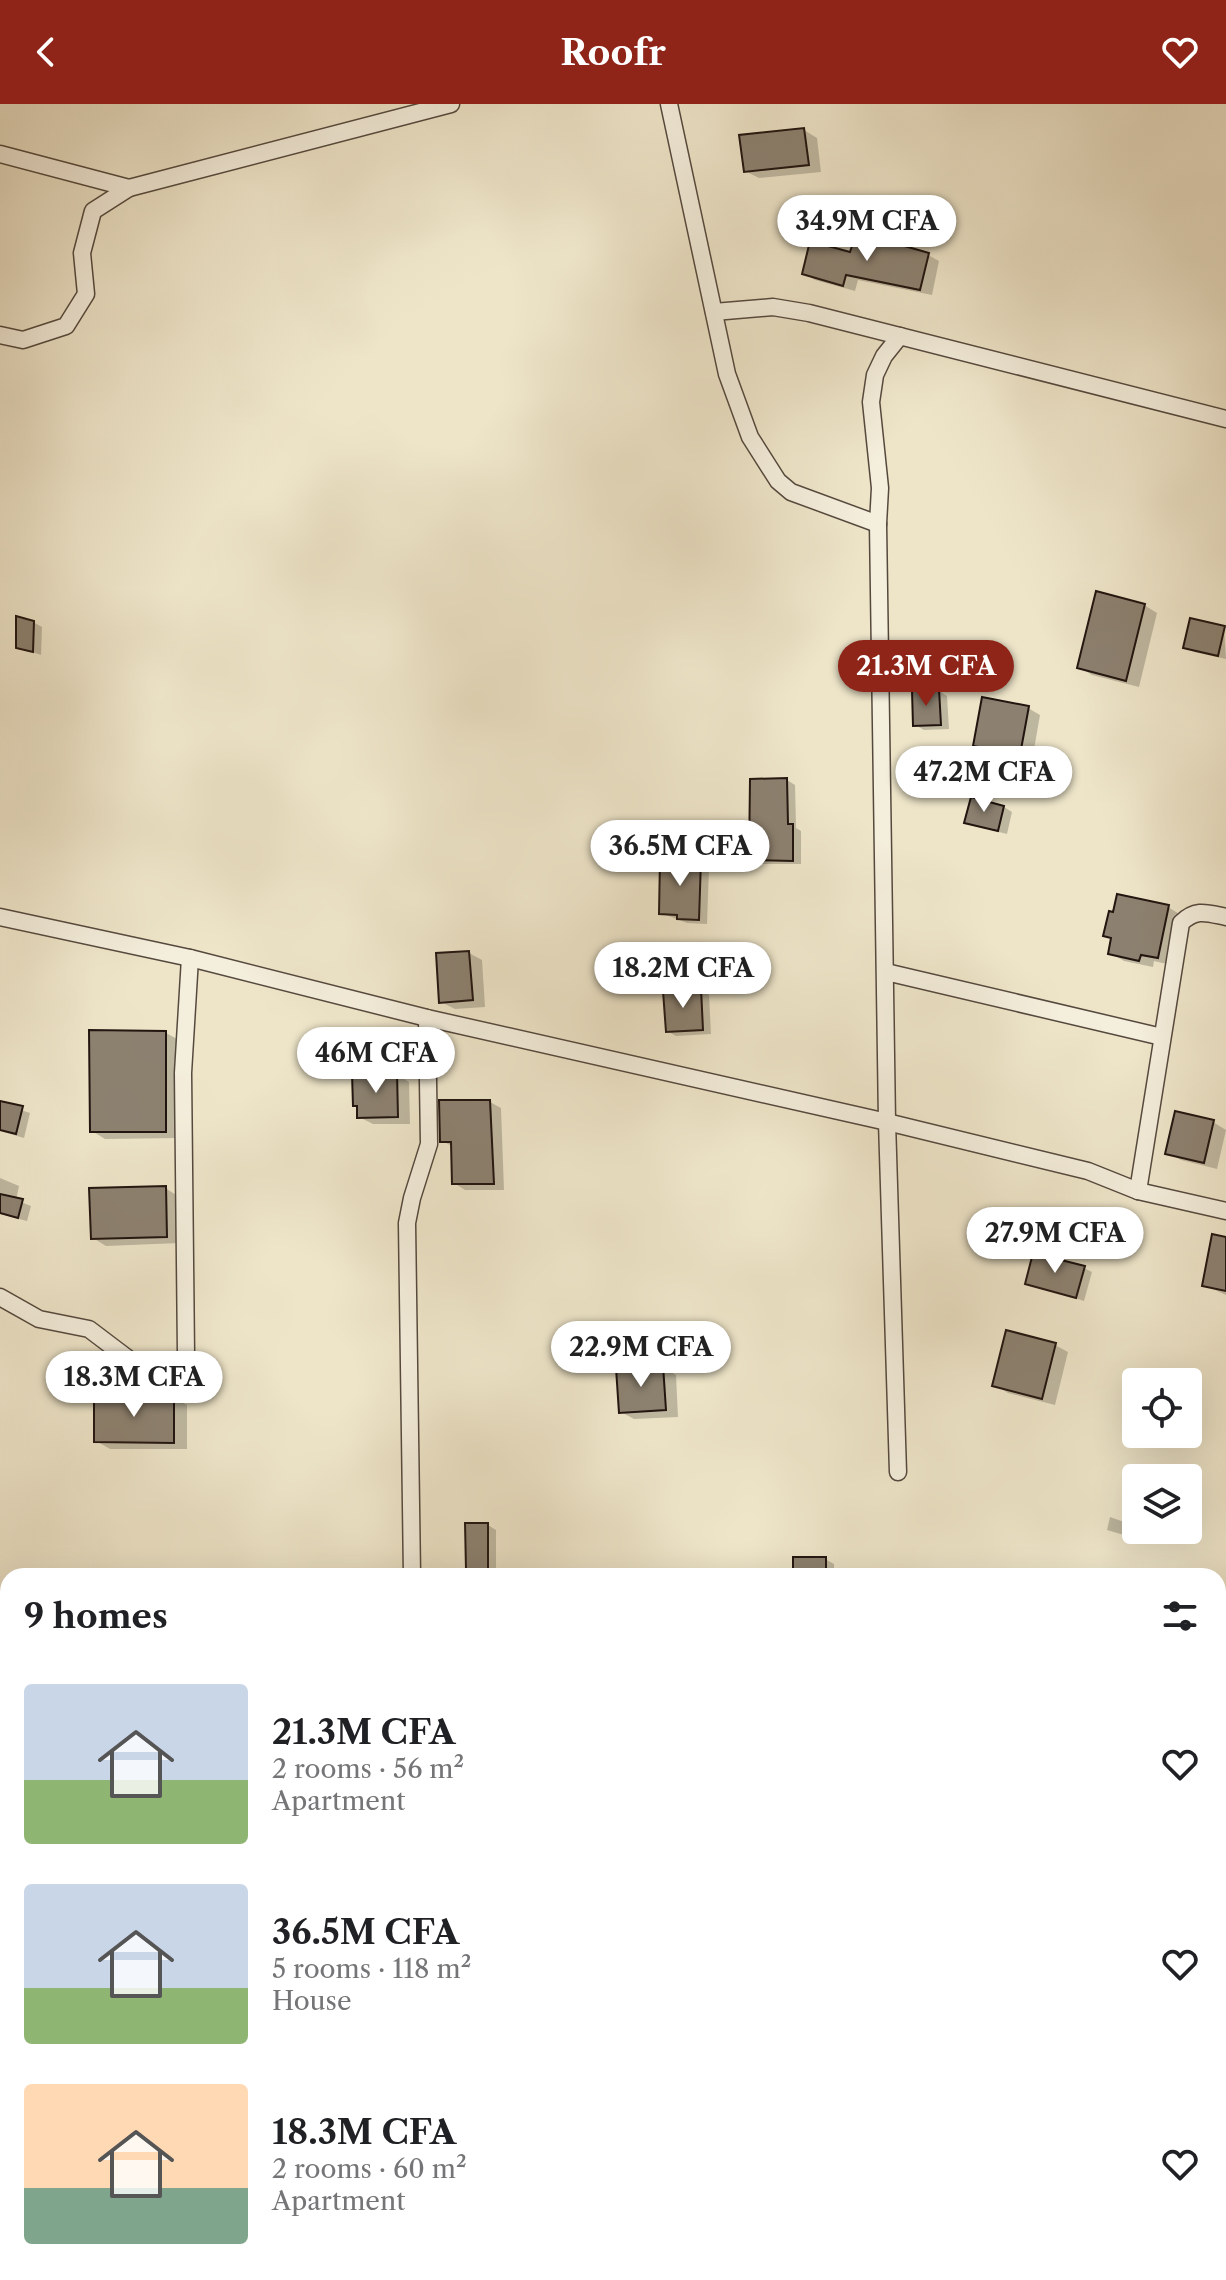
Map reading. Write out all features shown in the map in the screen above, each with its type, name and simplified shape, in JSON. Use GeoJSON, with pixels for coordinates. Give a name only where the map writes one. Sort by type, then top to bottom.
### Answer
{"type":"FeatureCollection","features":[{"type":"Feature","properties":{"kind":"street"},"geometry":{"type":"LineString","coordinates":[[0,335],[23,340],[66,326],[86,294],[82,253],[93,211],[129,188],[451,104]]}},
{"type":"Feature","properties":{"kind":"street"},"geometry":{"type":"LineString","coordinates":[[669,104],[727,374],[750,437],[778,481],[791,492],[878,524]]}},
{"type":"Feature","properties":{"kind":"street"},"geometry":{"type":"LineString","coordinates":[[0,154],[129,188]]}},
{"type":"Feature","properties":{"kind":"street"},"geometry":{"type":"LineString","coordinates":[[714,312],[773,307],[809,313],[1226,419]]}},
{"type":"Feature","properties":{"kind":"street"},"geometry":{"type":"LineString","coordinates":[[898,1472],[887,1122],[880,488],[871,402],[875,375],[884,356],[900,336]]}},
{"type":"Feature","properties":{"kind":"street"},"geometry":{"type":"LineString","coordinates":[[1138,1191],[1181,923],[1189,914],[1198,911],[1226,917]]}},
{"type":"Feature","properties":{"kind":"street"},"geometry":{"type":"LineString","coordinates":[[0,917],[190,958],[427,1018],[887,1122],[1088,1171],[1138,1191],[1226,1211]]}},
{"type":"Feature","properties":{"kind":"street"},"geometry":{"type":"LineString","coordinates":[[0,1297],[39,1319],[89,1329],[155,1379],[164,1381],[175,1377],[183,1367],[186,1339],[183,1073],[190,958]]}},
{"type":"Feature","properties":{"kind":"street"},"geometry":{"type":"LineString","coordinates":[[886,972],[1162,1037]]}},
{"type":"Feature","properties":{"kind":"street"},"geometry":{"type":"LineString","coordinates":[[412,1568],[407,1223],[429,1144],[427,1018]]}},
{"type":"Feature","properties":{"kind":"building"},"geometry":{"type":"Polygon","coordinates":[[[804,128],[809,165],[744,172],[739,135],[804,128]]]}},
{"type":"Feature","properties":{"kind":"building"},"geometry":{"type":"Polygon","coordinates":[[[855,237],[886,245],[887,241],[929,253],[920,290],[846,275],[843,286],[802,274],[810,241],[850,252],[855,237]]]}},
{"type":"Feature","properties":{"kind":"building"},"geometry":{"type":"Polygon","coordinates":[[[1096,591],[1145,604],[1126,681],[1077,668],[1096,591]]]}},
{"type":"Feature","properties":{"kind":"building"},"geometry":{"type":"Polygon","coordinates":[[[16,616],[34,621],[33,652],[16,648],[16,616]]]}},
{"type":"Feature","properties":{"kind":"building"},"geometry":{"type":"Polygon","coordinates":[[[1190,618],[1225,626],[1218,656],[1183,648],[1190,618]]]}},
{"type":"Feature","properties":{"kind":"building"},"geometry":{"type":"Polygon","coordinates":[[[939,689],[941,725],[913,726],[912,690],[939,689]]]}},
{"type":"Feature","properties":{"kind":"building"},"geometry":{"type":"Polygon","coordinates":[[[982,697],[1029,706],[1020,755],[1029,757],[1025,775],[990,766],[994,750],[973,746],[982,697]]]}},
{"type":"Feature","properties":{"kind":"building"},"geometry":{"type":"Polygon","coordinates":[[[787,778],[788,824],[793,824],[793,861],[749,860],[750,779],[787,778]]]}},
{"type":"Feature","properties":{"kind":"building"},"geometry":{"type":"Polygon","coordinates":[[[971,797],[1004,806],[998,831],[964,823],[971,797]]]}},
{"type":"Feature","properties":{"kind":"building"},"geometry":{"type":"Polygon","coordinates":[[[660,859],[701,860],[699,920],[659,914],[660,859]]]}},
{"type":"Feature","properties":{"kind":"building"},"geometry":{"type":"Polygon","coordinates":[[[1117,894],[1169,905],[1158,958],[1141,955],[1139,961],[1108,954],[1111,938],[1103,936],[1117,894]]]}},
{"type":"Feature","properties":{"kind":"building"},"geometry":{"type":"Polygon","coordinates":[[[469,951],[473,1000],[439,1003],[436,953],[469,951]]]}},
{"type":"Feature","properties":{"kind":"building"},"geometry":{"type":"Polygon","coordinates":[[[701,988],[703,1030],[666,1032],[663,991],[701,988]]]}},
{"type":"Feature","properties":{"kind":"building"},"geometry":{"type":"Polygon","coordinates":[[[89,1030],[166,1031],[166,1132],[90,1132],[89,1030]]]}},
{"type":"Feature","properties":{"kind":"building"},"geometry":{"type":"Polygon","coordinates":[[[397,1072],[398,1117],[357,1118],[357,1106],[353,1106],[352,1073],[397,1072]]]}},
{"type":"Feature","properties":{"kind":"building"},"geometry":{"type":"Polygon","coordinates":[[[439,1100],[490,1100],[494,1184],[452,1184],[451,1142],[440,1142],[439,1100]]]}},
{"type":"Feature","properties":{"kind":"building"},"geometry":{"type":"Polygon","coordinates":[[[0,1101],[23,1106],[16,1134],[0,1130],[0,1101]]]}},
{"type":"Feature","properties":{"kind":"building"},"geometry":{"type":"Polygon","coordinates":[[[1175,1111],[1214,1120],[1204,1163],[1165,1154],[1175,1111]]]}},
{"type":"Feature","properties":{"kind":"building"},"geometry":{"type":"Polygon","coordinates":[[[166,1186],[167,1237],[91,1239],[89,1188],[166,1186]]]}},
{"type":"Feature","properties":{"kind":"building"},"geometry":{"type":"Polygon","coordinates":[[[0,1194],[23,1199],[18,1218],[0,1213],[0,1194]]]}},
{"type":"Feature","properties":{"kind":"building"},"geometry":{"type":"Polygon","coordinates":[[[1212,1234],[1226,1237],[1226,1291],[1202,1286],[1212,1234]]]}},
{"type":"Feature","properties":{"kind":"building"},"geometry":{"type":"Polygon","coordinates":[[[1033,1253],[1085,1266],[1076,1298],[1025,1284],[1033,1253]]]}},
{"type":"Feature","properties":{"kind":"building"},"geometry":{"type":"Polygon","coordinates":[[[1006,1330],[1056,1343],[1042,1399],[992,1386],[1006,1330]]]}},
{"type":"Feature","properties":{"kind":"building"},"geometry":{"type":"Polygon","coordinates":[[[663,1365],[666,1410],[619,1413],[616,1368],[663,1365]]]}},
{"type":"Feature","properties":{"kind":"building"},"geometry":{"type":"Polygon","coordinates":[[[94,1395],[174,1396],[174,1443],[94,1442],[94,1395]]]}},
{"type":"Feature","properties":{"kind":"building"},"geometry":{"type":"Polygon","coordinates":[[[465,1523],[488,1523],[488,1568],[466,1568],[465,1523]]]}},
{"type":"Feature","properties":{"kind":"building"},"geometry":{"type":"Polygon","coordinates":[[[793,1557],[826,1557],[826,1568],[793,1568],[793,1557]]]}}]}
